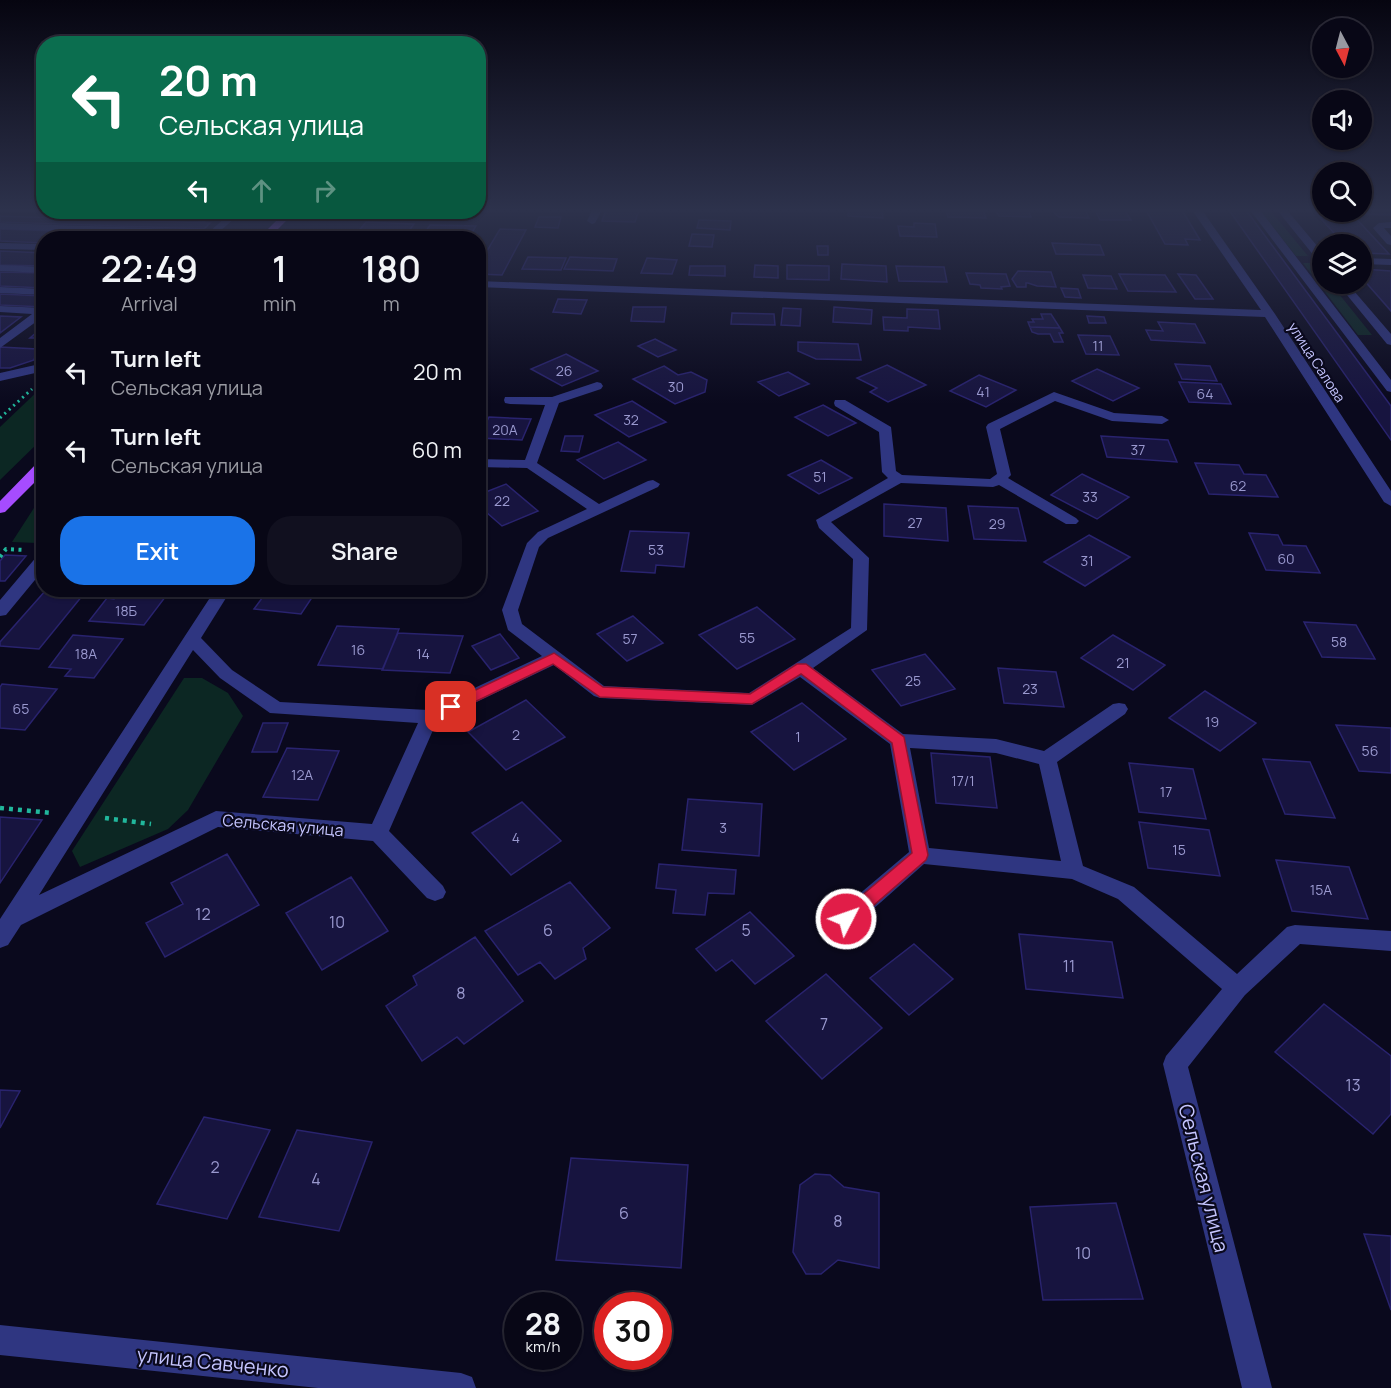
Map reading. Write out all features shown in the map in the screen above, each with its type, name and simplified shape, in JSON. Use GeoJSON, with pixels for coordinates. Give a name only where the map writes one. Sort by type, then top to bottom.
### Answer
{"type":"FeatureCollection","features":[{"type":"Feature","properties":{"kind":"main road"},"geometry":{"type":"LineString","coordinates":[[0,509],[36,472]]}},
{"type":"Feature","properties":{"kind":"street","name":"улица Салова"},"geometry":{"type":"LineString","coordinates":[[1242,275],[1391,502]]}},
{"type":"Feature","properties":{"kind":"street"},"geometry":{"type":"LineString","coordinates":[[1305,275],[1391,388]]}},
{"type":"Feature","properties":{"kind":"street"},"geometry":{"type":"LineString","coordinates":[[486,284],[1269,314]]}},
{"type":"Feature","properties":{"kind":"street"},"geometry":{"type":"LineString","coordinates":[[0,290],[36,292]]}},
{"type":"Feature","properties":{"kind":"street"},"geometry":{"type":"LineString","coordinates":[[1351,294],[1391,341]]}},
{"type":"Feature","properties":{"kind":"street"},"geometry":{"type":"LineString","coordinates":[[0,309],[36,311]]}},
{"type":"Feature","properties":{"kind":"street"},"geometry":{"type":"LineString","coordinates":[[0,344],[36,316]]}},
{"type":"Feature","properties":{"kind":"street"},"geometry":{"type":"LineString","coordinates":[[0,377],[36,369]]}},
{"type":"Feature","properties":{"kind":"street"},"geometry":{"type":"LineString","coordinates":[[510,400],[553,401],[597,386]]}},
{"type":"Feature","properties":{"kind":"street"},"geometry":{"type":"LineString","coordinates":[[653,484],[543,535],[532,546],[510,610],[514,626],[600,692],[752,699],[859,630],[861,558],[824,525],[823,520],[898,479],[993,483],[999,480],[1004,475],[993,427],[1054,396],[1112,417],[1162,420]]}},
{"type":"Feature","properties":{"kind":"street"},"geometry":{"type":"LineString","coordinates":[[530,464],[553,401]]}},
{"type":"Feature","properties":{"kind":"street"},"geometry":{"type":"LineString","coordinates":[[840,403],[886,430],[889,472],[898,479]]}},
{"type":"Feature","properties":{"kind":"street"},"geometry":{"type":"LineString","coordinates":[[486,463],[530,464],[597,509]]}},
{"type":"Feature","properties":{"kind":"street"},"geometry":{"type":"LineString","coordinates":[[999,480],[1071,521]]}},
{"type":"Feature","properties":{"kind":"street"},"geometry":{"type":"LineString","coordinates":[[0,611],[36,568]]}},
{"type":"Feature","properties":{"kind":"street"},"geometry":{"type":"LineString","coordinates":[[0,938],[219,597]]}},
{"type":"Feature","properties":{"kind":"street"},"geometry":{"type":"LineString","coordinates":[[193,640],[226,674],[276,708],[430,717],[554,658]]}},
{"type":"Feature","properties":{"kind":"street"},"geometry":{"type":"LineString","coordinates":[[801,668],[899,741],[996,746],[1047,759],[1119,709]]}},
{"type":"Feature","properties":{"kind":"street"},"geometry":{"type":"LineString","coordinates":[[430,717],[378,833],[435,892]]}},
{"type":"Feature","properties":{"kind":"street"},"geometry":{"type":"LineString","coordinates":[[899,741],[920,855]]}},
{"type":"Feature","properties":{"kind":"street"},"geometry":{"type":"LineString","coordinates":[[1047,759],[1074,871]]}},
{"type":"Feature","properties":{"kind":"street","name":"Сельская улица"},"geometry":{"type":"LineString","coordinates":[[13,918],[216,819],[378,833]]}},
{"type":"Feature","properties":{"kind":"street"},"geometry":{"type":"LineString","coordinates":[[846,919],[920,855],[1074,871],[1126,893],[1238,988]]}},
{"type":"Feature","properties":{"kind":"street","name":"Сельская улица"},"geometry":{"type":"LineString","coordinates":[[1257,1388],[1175,1065],[1238,988],[1294,934],[1391,941]]}},
{"type":"Feature","properties":{"kind":"street","name":"улица Савченко"},"geometry":{"type":"LineString","coordinates":[[0,1340],[461,1388]]}},
{"type":"Feature","properties":{"kind":"path"},"geometry":{"type":"LineString","coordinates":[[0,418],[35,386]]}},
{"type":"Feature","properties":{"kind":"green space"},"geometry":{"type":"Polygon","coordinates":[[[1327,294],[1339,294],[1372,335],[1358,335],[1327,294]]]}},
{"type":"Feature","properties":{"kind":"green space"},"geometry":{"type":"Polygon","coordinates":[[[36,393],[36,445],[0,480],[0,427],[36,393]]]}},
{"type":"Feature","properties":{"kind":"green space"},"geometry":{"type":"Polygon","coordinates":[[[36,505],[36,543],[12,542],[36,505]]]}},
{"type":"Feature","properties":{"kind":"green space"},"geometry":{"type":"Polygon","coordinates":[[[184,678],[202,678],[228,693],[243,716],[188,810],[168,829],[80,867],[72,851],[184,678]]]}},
{"type":"Feature","properties":{"kind":"building"},"geometry":{"type":"Polygon","coordinates":[[[0,275],[36,275],[36,288],[0,286],[0,275]]]}},
{"type":"Feature","properties":{"kind":"building"},"geometry":{"type":"Polygon","coordinates":[[[689,275],[725,275],[725,276],[689,275]]]}},
{"type":"Feature","properties":{"kind":"building"},"geometry":{"type":"Polygon","coordinates":[[[754,275],[778,275],[778,278],[754,277],[754,275]]]}},
{"type":"Feature","properties":{"kind":"building"},"geometry":{"type":"Polygon","coordinates":[[[787,275],[829,275],[829,280],[787,279],[787,275]]]}},
{"type":"Feature","properties":{"kind":"building"},"geometry":{"type":"Polygon","coordinates":[[[841,275],[887,275],[887,282],[841,279],[841,275]]]}},
{"type":"Feature","properties":{"kind":"building"},"geometry":{"type":"Polygon","coordinates":[[[898,275],[946,275],[947,282],[899,281],[898,275]]]}},
{"type":"Feature","properties":{"kind":"building"},"geometry":{"type":"Polygon","coordinates":[[[967,275],[1006,275],[1010,286],[1001,287],[1002,289],[981,288],[980,285],[970,284],[967,275]]]}},
{"type":"Feature","properties":{"kind":"building"},"geometry":{"type":"Polygon","coordinates":[[[1015,275],[1052,275],[1056,287],[1026,283],[1026,287],[1017,287],[1012,279],[1015,275]]]}},
{"type":"Feature","properties":{"kind":"building"},"geometry":{"type":"Polygon","coordinates":[[[1083,275],[1111,276],[1117,289],[1088,288],[1083,275]]]}},
{"type":"Feature","properties":{"kind":"building"},"geometry":{"type":"Polygon","coordinates":[[[1119,275],[1165,275],[1176,292],[1128,291],[1119,275]]]}},
{"type":"Feature","properties":{"kind":"building"},"geometry":{"type":"Polygon","coordinates":[[[1179,275],[1196,275],[1213,299],[1195,299],[1179,275]]]}},
{"type":"Feature","properties":{"kind":"building"},"geometry":{"type":"Polygon","coordinates":[[[1275,275],[1294,275],[1391,406],[1391,440],[1275,275]]]}},
{"type":"Feature","properties":{"kind":"building"},"geometry":{"type":"Polygon","coordinates":[[[1372,275],[1391,275],[1391,311],[1372,289],[1372,275]]]}},
{"type":"Feature","properties":{"kind":"building"},"geometry":{"type":"Polygon","coordinates":[[[1061,288],[1078,289],[1081,298],[1065,297],[1061,288]]]}},
{"type":"Feature","properties":{"kind":"building"},"geometry":{"type":"Polygon","coordinates":[[[0,294],[36,296],[36,307],[0,305],[0,294]]]}},
{"type":"Feature","properties":{"kind":"building"},"geometry":{"type":"Polygon","coordinates":[[[558,299],[587,300],[581,314],[553,312],[558,299]]]}},
{"type":"Feature","properties":{"kind":"building"},"geometry":{"type":"Polygon","coordinates":[[[633,307],[666,307],[664,322],[631,321],[633,307]]]}},
{"type":"Feature","properties":{"kind":"building"},"geometry":{"type":"Polygon","coordinates":[[[834,307],[872,310],[871,324],[833,322],[834,307]]]}},
{"type":"Feature","properties":{"kind":"building"},"geometry":{"type":"Polygon","coordinates":[[[783,308],[801,309],[800,326],[781,325],[783,308]]]}},
{"type":"Feature","properties":{"kind":"building"},"geometry":{"type":"Polygon","coordinates":[[[907,309],[938,310],[940,329],[908,327],[908,331],[884,330],[883,317],[907,318],[907,309]]]}},
{"type":"Feature","properties":{"kind":"building"},"geometry":{"type":"Polygon","coordinates":[[[732,313],[774,314],[775,325],[731,324],[732,313]]]}},
{"type":"Feature","properties":{"kind":"building"},"geometry":{"type":"Polygon","coordinates":[[[1041,314],[1051,314],[1060,328],[1030,327],[1028,322],[1034,322],[1032,319],[1043,319],[1041,314]]]}},
{"type":"Feature","properties":{"kind":"building"},"geometry":{"type":"Polygon","coordinates":[[[0,316],[21,317],[0,333],[0,316]]]}},
{"type":"Feature","properties":{"kind":"building"},"geometry":{"type":"Polygon","coordinates":[[[1087,316],[1104,317],[1106,323],[1089,323],[1087,316]]]}},
{"type":"Feature","properties":{"kind":"building"},"geometry":{"type":"Polygon","coordinates":[[[1158,322],[1195,324],[1205,343],[1151,340],[1146,330],[1163,331],[1158,322]]]}},
{"type":"Feature","properties":{"kind":"building"},"geometry":{"type":"Polygon","coordinates":[[[1030,327],[1060,328],[1063,333],[1059,333],[1063,342],[1054,342],[1050,334],[1032,332],[1030,327]]]}},
{"type":"Feature","properties":{"kind":"building"},"geometry":{"type":"Polygon","coordinates":[[[1078,335],[1110,336],[1119,355],[1086,354],[1078,335]]]}},
{"type":"Feature","properties":{"kind":"building"},"geometry":{"type":"Polygon","coordinates":[[[655,339],[676,350],[658,357],[638,346],[655,339]]]}},
{"type":"Feature","properties":{"kind":"building"},"geometry":{"type":"Polygon","coordinates":[[[798,342],[858,344],[861,360],[816,359],[798,351],[798,342]]]}},
{"type":"Feature","properties":{"kind":"building"},"geometry":{"type":"Polygon","coordinates":[[[0,347],[36,349],[34,360],[10,368],[0,368],[0,347]]]}},
{"type":"Feature","properties":{"kind":"building"},"geometry":{"type":"Polygon","coordinates":[[[566,354],[598,371],[562,386],[531,369],[566,354]]]}},
{"type":"Feature","properties":{"kind":"building"},"geometry":{"type":"Polygon","coordinates":[[[1175,364],[1210,366],[1217,381],[1182,379],[1175,364]]]}},
{"type":"Feature","properties":{"kind":"building"},"geometry":{"type":"Polygon","coordinates":[[[887,365],[926,385],[888,402],[870,392],[877,388],[857,378],[887,365]]]}},
{"type":"Feature","properties":{"kind":"building"},"geometry":{"type":"Polygon","coordinates":[[[664,366],[678,375],[691,372],[707,380],[705,392],[675,404],[633,379],[664,366]]]}},
{"type":"Feature","properties":{"kind":"building"},"geometry":{"type":"Polygon","coordinates":[[[1097,369],[1139,388],[1113,401],[1072,381],[1097,369]]]}},
{"type":"Feature","properties":{"kind":"building"},"geometry":{"type":"Polygon","coordinates":[[[788,372],[809,384],[779,396],[758,382],[788,372]]]}},
{"type":"Feature","properties":{"kind":"building"},"geometry":{"type":"Polygon","coordinates":[[[979,375],[1016,390],[986,407],[950,391],[979,375]]]}},
{"type":"Feature","properties":{"kind":"building"},"geometry":{"type":"Polygon","coordinates":[[[1179,382],[1221,384],[1231,404],[1189,402],[1179,382]]]}},
{"type":"Feature","properties":{"kind":"building"},"geometry":{"type":"Polygon","coordinates":[[[632,401],[666,422],[629,437],[595,415],[632,401]]]}},
{"type":"Feature","properties":{"kind":"building"},"geometry":{"type":"Polygon","coordinates":[[[823,405],[856,423],[828,436],[795,417],[823,405]]]}},
{"type":"Feature","properties":{"kind":"building"},"geometry":{"type":"Polygon","coordinates":[[[489,417],[531,419],[522,440],[486,438],[486,423],[489,417]]]}},
{"type":"Feature","properties":{"kind":"building"},"geometry":{"type":"Polygon","coordinates":[[[565,436],[583,436],[579,452],[561,451],[565,436]]]}},
{"type":"Feature","properties":{"kind":"building"},"geometry":{"type":"Polygon","coordinates":[[[1101,436],[1168,440],[1177,462],[1107,457],[1101,436]]]}},
{"type":"Feature","properties":{"kind":"building"},"geometry":{"type":"Polygon","coordinates":[[[618,442],[646,460],[604,479],[577,460],[618,442]]]}},
{"type":"Feature","properties":{"kind":"building"},"geometry":{"type":"Polygon","coordinates":[[[821,460],[852,478],[819,494],[788,475],[821,460]]]}},
{"type":"Feature","properties":{"kind":"building"},"geometry":{"type":"Polygon","coordinates":[[[1195,463],[1239,465],[1244,474],[1266,475],[1278,497],[1209,494],[1195,463]]]}},
{"type":"Feature","properties":{"kind":"building"},"geometry":{"type":"Polygon","coordinates":[[[1082,474],[1129,497],[1097,519],[1051,495],[1082,474]]]}},
{"type":"Feature","properties":{"kind":"building"},"geometry":{"type":"Polygon","coordinates":[[[506,484],[538,511],[502,526],[486,512],[486,492],[506,484]]]}},
{"type":"Feature","properties":{"kind":"building"},"geometry":{"type":"Polygon","coordinates":[[[884,504],[946,508],[948,541],[884,536],[884,504]]]}},
{"type":"Feature","properties":{"kind":"building"},"geometry":{"type":"Polygon","coordinates":[[[968,506],[1018,508],[1026,541],[974,539],[968,506]]]}},
{"type":"Feature","properties":{"kind":"building"},"geometry":{"type":"Polygon","coordinates":[[[630,531],[689,533],[684,567],[656,565],[655,573],[621,571],[630,531]]]}},
{"type":"Feature","properties":{"kind":"building"},"geometry":{"type":"Polygon","coordinates":[[[1249,533],[1278,535],[1283,545],[1306,546],[1320,573],[1266,570],[1249,533]]]}},
{"type":"Feature","properties":{"kind":"building"},"geometry":{"type":"Polygon","coordinates":[[[1089,535],[1130,557],[1085,586],[1044,562],[1089,535]]]}},
{"type":"Feature","properties":{"kind":"building"},"geometry":{"type":"Polygon","coordinates":[[[5,555],[26,556],[5,581],[0,581],[0,561],[5,555]]]}},
{"type":"Feature","properties":{"kind":"building"},"geometry":{"type":"Polygon","coordinates":[[[40,597],[81,597],[39,649],[0,646],[0,642],[40,597]]]}},
{"type":"Feature","properties":{"kind":"building"},"geometry":{"type":"Polygon","coordinates":[[[116,597],[165,597],[144,625],[89,621],[107,598],[114,599],[116,597]]]}},
{"type":"Feature","properties":{"kind":"building"},"geometry":{"type":"Polygon","coordinates":[[[263,597],[312,597],[301,614],[254,609],[263,597]]]}},
{"type":"Feature","properties":{"kind":"building"},"geometry":{"type":"Polygon","coordinates":[[[757,607],[795,639],[737,669],[699,635],[757,607]]]}},
{"type":"Feature","properties":{"kind":"building"},"geometry":{"type":"Polygon","coordinates":[[[633,616],[663,643],[627,661],[597,634],[633,616]]]}},
{"type":"Feature","properties":{"kind":"building"},"geometry":{"type":"Polygon","coordinates":[[[1304,622],[1356,625],[1375,659],[1322,657],[1304,622]]]}},
{"type":"Feature","properties":{"kind":"building"},"geometry":{"type":"Polygon","coordinates":[[[337,626],[399,629],[383,669],[318,665],[337,626]]]}},
{"type":"Feature","properties":{"kind":"building"},"geometry":{"type":"Polygon","coordinates":[[[398,633],[463,636],[450,673],[382,670],[398,633]]]}},
{"type":"Feature","properties":{"kind":"building"},"geometry":{"type":"Polygon","coordinates":[[[500,634],[519,658],[491,670],[472,646],[500,634]]]}},
{"type":"Feature","properties":{"kind":"building"},"geometry":{"type":"Polygon","coordinates":[[[73,635],[123,639],[94,678],[65,676],[71,669],[49,667],[73,635]]]}},
{"type":"Feature","properties":{"kind":"building"},"geometry":{"type":"Polygon","coordinates":[[[1113,635],[1165,665],[1133,690],[1081,658],[1113,635]]]}},
{"type":"Feature","properties":{"kind":"building"},"geometry":{"type":"Polygon","coordinates":[[[925,654],[955,689],[901,706],[872,670],[925,654]]]}},
{"type":"Feature","properties":{"kind":"building"},"geometry":{"type":"Polygon","coordinates":[[[998,668],[1056,672],[1064,707],[1004,703],[998,668]]]}},
{"type":"Feature","properties":{"kind":"building"},"geometry":{"type":"Polygon","coordinates":[[[2,684],[57,689],[25,730],[0,728],[0,687],[2,684]]]}},
{"type":"Feature","properties":{"kind":"building"},"geometry":{"type":"Polygon","coordinates":[[[1205,691],[1256,723],[1220,751],[1169,718],[1205,691]]]}},
{"type":"Feature","properties":{"kind":"building"},"geometry":{"type":"Polygon","coordinates":[[[526,700],[565,737],[506,770],[468,732],[526,700]]]}},
{"type":"Feature","properties":{"kind":"building"},"geometry":{"type":"Polygon","coordinates":[[[802,703],[846,739],[794,770],[751,732],[802,703]]]}},
{"type":"Feature","properties":{"kind":"building"},"geometry":{"type":"Polygon","coordinates":[[[263,723],[288,723],[277,752],[252,752],[263,723]]]}},
{"type":"Feature","properties":{"kind":"building"},"geometry":{"type":"Polygon","coordinates":[[[1336,725],[1391,728],[1391,773],[1359,771],[1336,725]]]}},
{"type":"Feature","properties":{"kind":"building"},"geometry":{"type":"Polygon","coordinates":[[[287,748],[339,751],[318,800],[263,797],[287,748]]]}},
{"type":"Feature","properties":{"kind":"building"},"geometry":{"type":"Polygon","coordinates":[[[931,753],[990,757],[997,808],[936,803],[931,753]]]}},
{"type":"Feature","properties":{"kind":"building"},"geometry":{"type":"Polygon","coordinates":[[[1263,759],[1310,762],[1335,818],[1285,814],[1263,759]]]}},
{"type":"Feature","properties":{"kind":"building"},"geometry":{"type":"Polygon","coordinates":[[[1129,763],[1193,769],[1206,819],[1139,812],[1129,763]]]}},
{"type":"Feature","properties":{"kind":"building"},"geometry":{"type":"Polygon","coordinates":[[[688,799],[762,804],[759,856],[682,850],[688,799]]]}},
{"type":"Feature","properties":{"kind":"building"},"geometry":{"type":"Polygon","coordinates":[[[522,802],[561,841],[511,875],[472,833],[522,802]]]}},
{"type":"Feature","properties":{"kind":"building"},"geometry":{"type":"Polygon","coordinates":[[[0,817],[42,820],[0,883],[0,817]]]}},
{"type":"Feature","properties":{"kind":"building"},"geometry":{"type":"Polygon","coordinates":[[[1139,822],[1209,830],[1220,876],[1148,868],[1139,822]]]}},
{"type":"Feature","properties":{"kind":"building"},"geometry":{"type":"Polygon","coordinates":[[[227,854],[259,905],[165,957],[146,923],[183,904],[171,883],[227,854]]]}},
{"type":"Feature","properties":{"kind":"building"},"geometry":{"type":"Polygon","coordinates":[[[1276,860],[1349,867],[1368,919],[1292,911],[1276,860]]]}},
{"type":"Feature","properties":{"kind":"building"},"geometry":{"type":"Polygon","coordinates":[[[659,864],[736,870],[734,894],[708,893],[705,915],[673,913],[676,890],[656,888],[659,864]]]}},
{"type":"Feature","properties":{"kind":"building"},"geometry":{"type":"Polygon","coordinates":[[[351,877],[388,931],[322,970],[286,913],[351,877]]]}},
{"type":"Feature","properties":{"kind":"building"},"geometry":{"type":"Polygon","coordinates":[[[570,882],[610,928],[583,948],[586,959],[555,979],[540,962],[518,975],[485,931],[570,882]]]}},
{"type":"Feature","properties":{"kind":"building"},"geometry":{"type":"Polygon","coordinates":[[[750,912],[794,956],[755,984],[732,960],[716,971],[696,949],[750,912]]]}},
{"type":"Feature","properties":{"kind":"building"},"geometry":{"type":"Polygon","coordinates":[[[1019,934],[1112,942],[1123,998],[1026,989],[1019,934]]]}},
{"type":"Feature","properties":{"kind":"building"},"geometry":{"type":"Polygon","coordinates":[[[475,937],[523,1001],[464,1044],[457,1037],[422,1061],[386,1006],[417,985],[413,976],[475,937]]]}},
{"type":"Feature","properties":{"kind":"building"},"geometry":{"type":"Polygon","coordinates":[[[914,944],[953,979],[909,1015],[870,978],[914,944]]]}},
{"type":"Feature","properties":{"kind":"building"},"geometry":{"type":"Polygon","coordinates":[[[826,974],[882,1028],[822,1079],[766,1021],[826,974]]]}},
{"type":"Feature","properties":{"kind":"building"},"geometry":{"type":"Polygon","coordinates":[[[1324,1004],[1391,1056],[1391,1114],[1373,1134],[1275,1052],[1324,1004]]]}},
{"type":"Feature","properties":{"kind":"building"},"geometry":{"type":"Polygon","coordinates":[[[0,1090],[20,1091],[0,1128],[0,1090]]]}},
{"type":"Feature","properties":{"kind":"building"},"geometry":{"type":"Polygon","coordinates":[[[204,1117],[270,1130],[227,1219],[157,1204],[204,1117]]]}},
{"type":"Feature","properties":{"kind":"building"},"geometry":{"type":"Polygon","coordinates":[[[297,1130],[372,1142],[339,1231],[259,1217],[297,1130]]]}},
{"type":"Feature","properties":{"kind":"building"},"geometry":{"type":"Polygon","coordinates":[[[571,1158],[688,1165],[681,1268],[556,1260],[571,1158]]]}},
{"type":"Feature","properties":{"kind":"building"},"geometry":{"type":"Polygon","coordinates":[[[815,1174],[830,1175],[844,1187],[879,1193],[879,1268],[838,1260],[821,1274],[806,1274],[793,1252],[800,1185],[815,1174]]]}},
{"type":"Feature","properties":{"kind":"building"},"geometry":{"type":"Polygon","coordinates":[[[1116,1203],[1143,1299],[1043,1300],[1030,1207],[1116,1203]]]}},
{"type":"Feature","properties":{"kind":"building"},"geometry":{"type":"Polygon","coordinates":[[[1364,1234],[1391,1236],[1391,1310],[1364,1234]]]}},
{"type":"Feature","properties":{"kind":"route"},"geometry":{"type":"LineString","coordinates":[[451,707],[554,658],[600,692],[752,699],[801,668],[899,741],[920,855],[846,919]]}}]}
